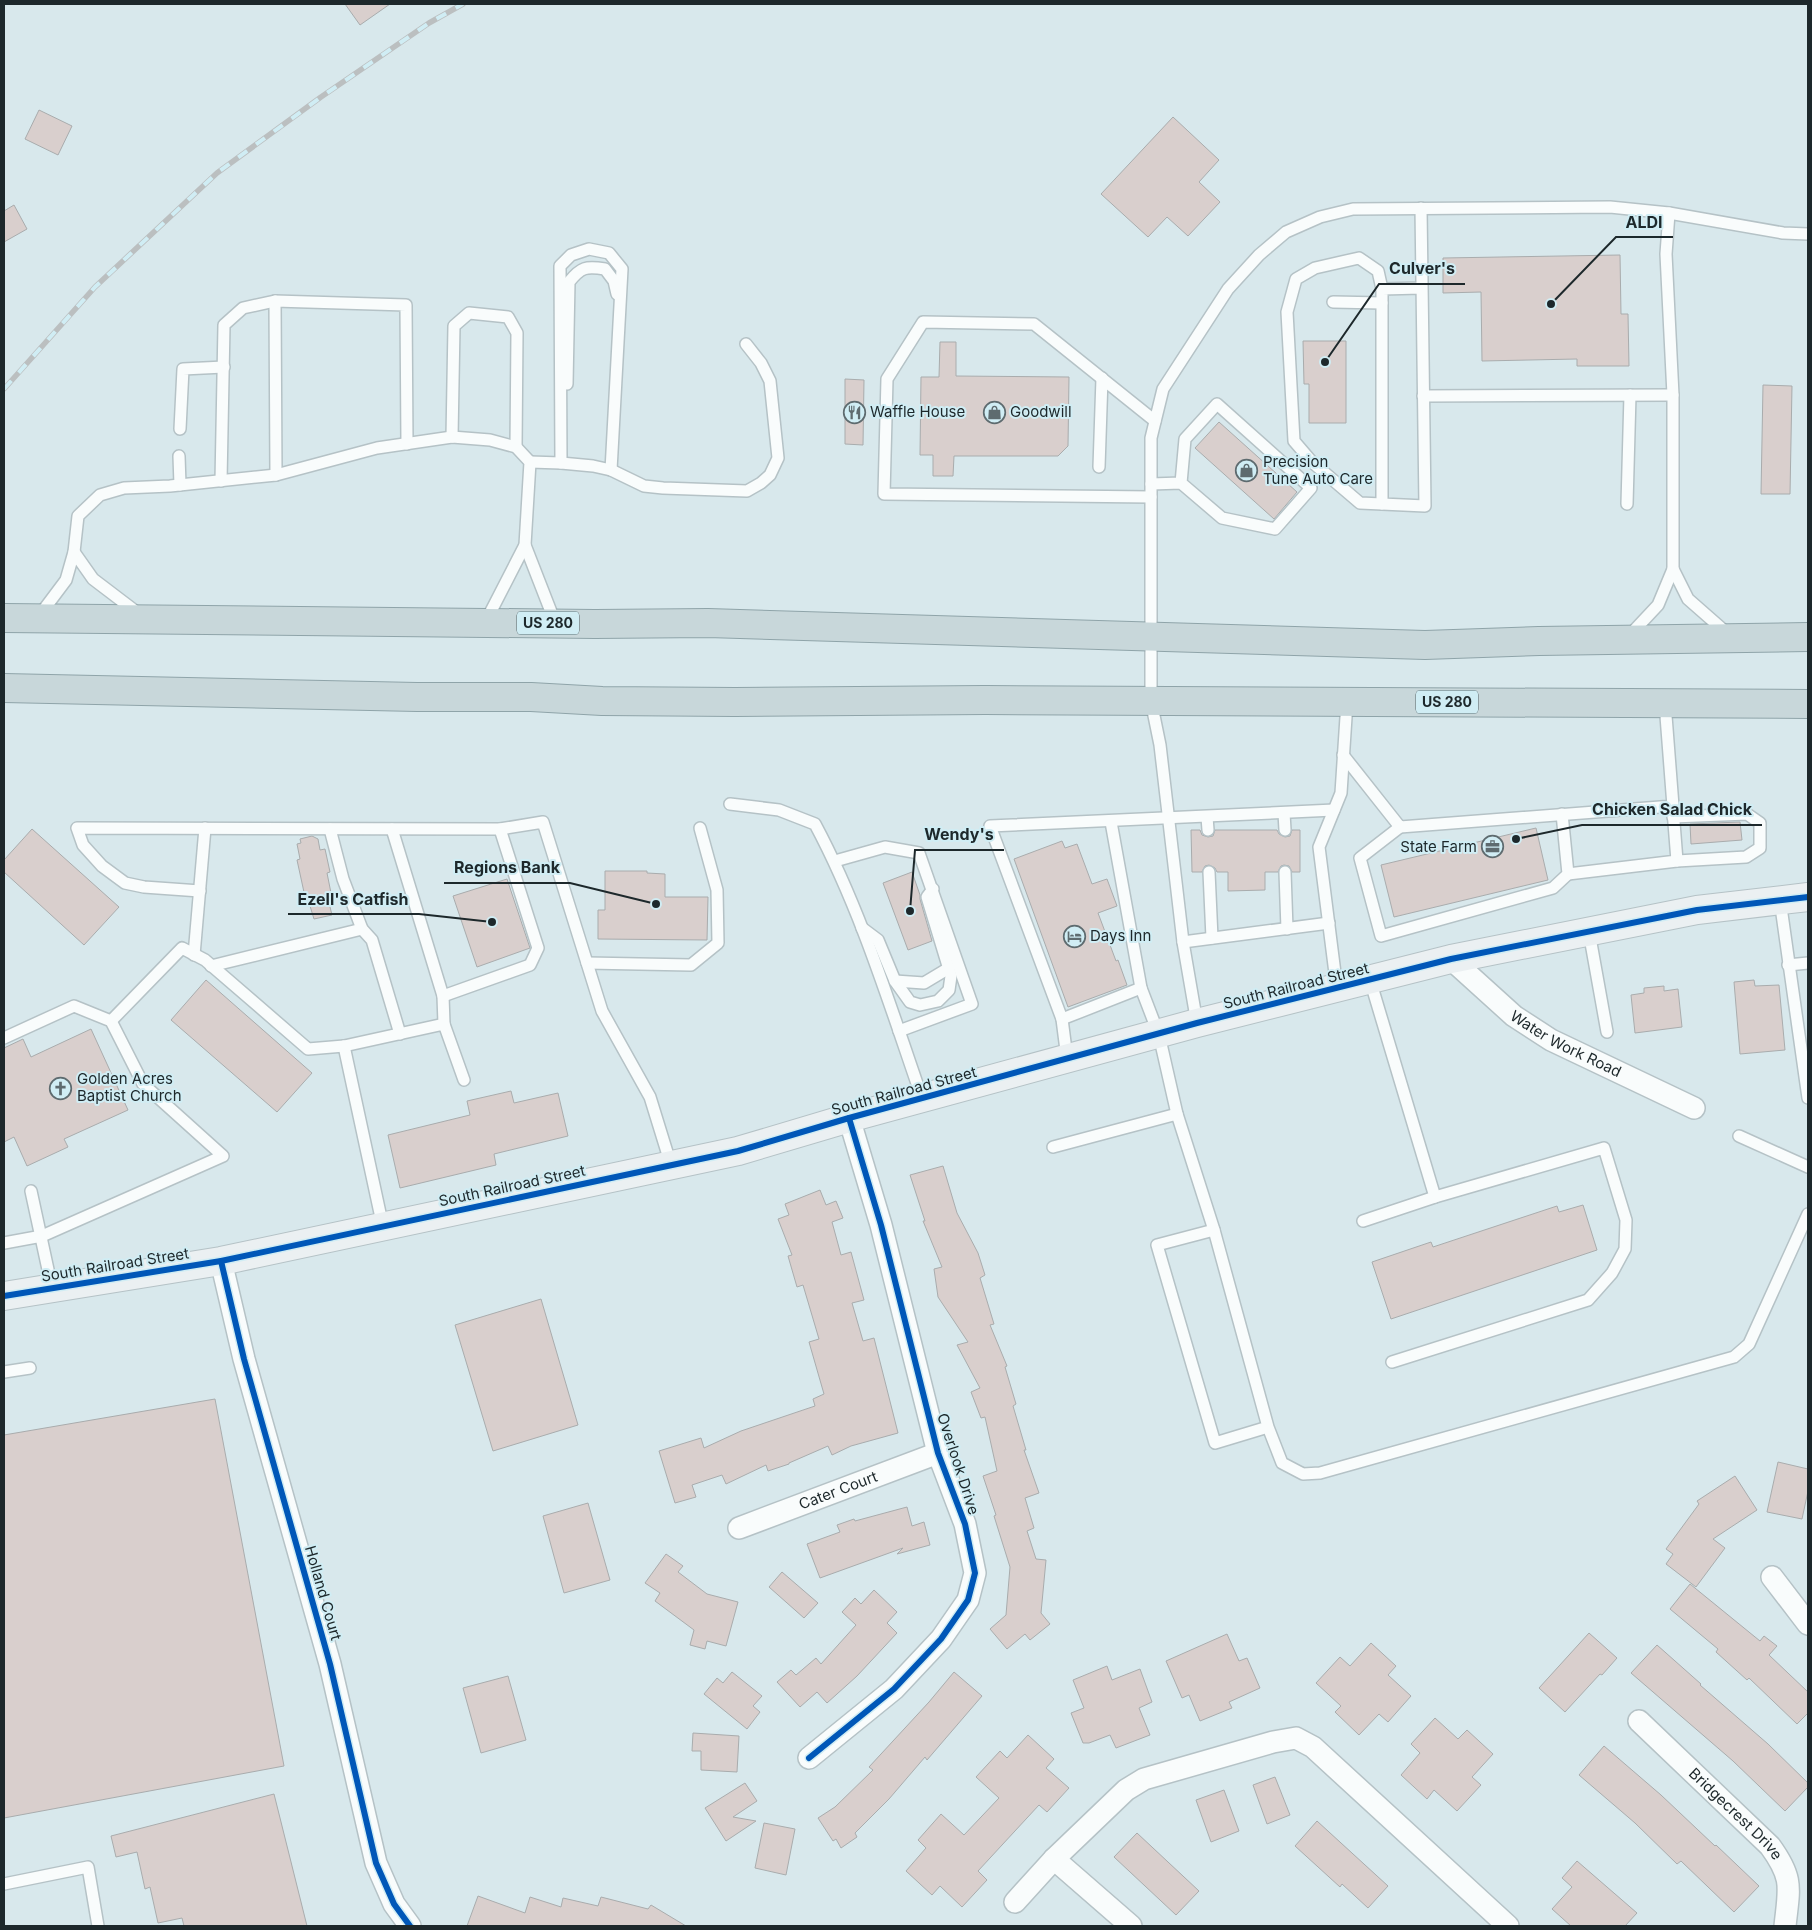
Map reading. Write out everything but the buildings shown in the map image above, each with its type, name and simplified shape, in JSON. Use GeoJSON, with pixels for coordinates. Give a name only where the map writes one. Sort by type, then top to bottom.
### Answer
{"type":"FeatureCollection","features":[{"type":"Feature","properties":{"kind":"highway","name":"US 280"},"geometry":{"type":"LineString","coordinates":[[4,618],[820,625],[933,631],[1425,645],[1808,637]]}},
{"type":"Feature","properties":{"kind":"highway","name":"US 280"},"geometry":{"type":"LineString","coordinates":[[4,688],[531,697],[602,701],[1808,704]]}},
{"type":"Feature","properties":{"kind":"street","name":"South Railroad Street"},"geometry":{"type":"LineString","coordinates":[[4,1296],[221,1261],[738,1151],[849,1118],[1159,1035],[1196,1023],[1451,959],[1697,910],[1808,897]]}},
{"type":"Feature","properties":{"kind":"street","name":"Water Work Road"},"geometry":{"type":"LineString","coordinates":[[1451,959],[1514,1016],[1551,1040],[1694,1108]]}},
{"type":"Feature","properties":{"kind":"street","name":"Overlook Drive"},"geometry":{"type":"LineString","coordinates":[[809,1758],[894,1689],[941,1639],[968,1600],[976,1573],[965,1524],[938,1452],[881,1225],[849,1118]]}},
{"type":"Feature","properties":{"kind":"street","name":"Holland Court"},"geometry":{"type":"LineString","coordinates":[[221,1261],[244,1360],[330,1664],[376,1863],[394,1904],[410,1926]]}},
{"type":"Feature","properties":{"kind":"street","name":"Cater Court"},"geometry":{"type":"LineString","coordinates":[[739,1528],[938,1452]]}},
{"type":"Feature","properties":{"kind":"street"},"geometry":{"type":"LineString","coordinates":[[1772,1577],[1808,1624]]}},
{"type":"Feature","properties":{"kind":"street","name":"Bridgecrest Drive"},"geometry":{"type":"LineString","coordinates":[[1639,1720],[1770,1846],[1783,1864],[1789,1884],[1785,1926]]}},
{"type":"Feature","properties":{"kind":"street"},"geometry":{"type":"LineString","coordinates":[[1015,1902],[1054,1859],[1126,1790],[1144,1779],[1209,1762],[1273,1742],[1296,1738],[1313,1747],[1508,1926]]}},
{"type":"Feature","properties":{"kind":"street"},"geometry":{"type":"LineString","coordinates":[[1054,1859],[1132,1926]]}},
{"type":"Feature","properties":{"kind":"lane"},"geometry":{"type":"LineString","coordinates":[[1196,1023],[1183,942],[1160,745],[1151,701],[1151,438],[1163,389],[1228,289],[1259,255],[1286,232],[1320,217],[1353,208],[1610,208],[1669,213],[1783,233],[1808,234]]}},
{"type":"Feature","properties":{"kind":"lane"},"geometry":{"type":"LineString","coordinates":[[1382,504],[1382,290],[1378,271],[1359,258],[1315,268],[1296,279],[1287,312],[1294,441],[1312,462],[1360,503],[1425,506],[1421,208]]}},
{"type":"Feature","properties":{"kind":"lane"},"geometry":{"type":"LineString","coordinates":[[1625,640],[1658,605],[1673,569],[1673,395],[1666,254],[1669,213]]}},
{"type":"Feature","properties":{"kind":"lane"},"geometry":{"type":"LineString","coordinates":[[561,463],[560,266],[571,255],[590,249],[608,253],[622,269],[611,470]]}},
{"type":"Feature","properties":{"kind":"lane"},"geometry":{"type":"LineString","coordinates":[[560,395],[568,382],[568,282],[578,270],[591,267],[605,269],[614,281],[620,306]]}},
{"type":"Feature","properties":{"kind":"lane"},"geometry":{"type":"LineString","coordinates":[[1382,290],[1421,288]]}},
{"type":"Feature","properties":{"kind":"lane"},"geometry":{"type":"LineString","coordinates":[[275,301],[276,475]]}},
{"type":"Feature","properties":{"kind":"lane"},"geometry":{"type":"LineString","coordinates":[[222,481],[224,325],[243,308],[275,301],[406,305],[407,444]]}},
{"type":"Feature","properties":{"kind":"lane"},"geometry":{"type":"LineString","coordinates":[[1333,302],[1382,303]]}},
{"type":"Feature","properties":{"kind":"lane"},"geometry":{"type":"LineString","coordinates":[[452,437],[454,326],[469,313],[508,317],[517,333],[516,447]]}},
{"type":"Feature","properties":{"kind":"lane"},"geometry":{"type":"LineString","coordinates":[[1152,497],[884,494],[887,379],[923,322],[1034,324],[1155,421]]}},
{"type":"Feature","properties":{"kind":"lane"},"geometry":{"type":"LineString","coordinates":[[37,618],[66,580],[74,552],[78,516],[100,494],[124,488],[180,485],[276,475],[377,448],[452,437],[490,440],[516,447],[530,462],[561,463],[611,470],[644,486],[747,491],[761,484],[770,475],[778,458],[770,380],[761,363],[746,344]]}},
{"type":"Feature","properties":{"kind":"lane"},"geometry":{"type":"LineString","coordinates":[[180,429],[182,369],[224,367]]}},
{"type":"Feature","properties":{"kind":"lane"},"geometry":{"type":"LineString","coordinates":[[1098,467],[1102,378]]}},
{"type":"Feature","properties":{"kind":"lane"},"geometry":{"type":"LineString","coordinates":[[1627,504],[1630,395]]}},
{"type":"Feature","properties":{"kind":"lane"},"geometry":{"type":"LineString","coordinates":[[1423,396],[1673,395]]}},
{"type":"Feature","properties":{"kind":"lane"},"geometry":{"type":"LineString","coordinates":[[1151,484],[1181,483],[1222,518],[1275,529],[1312,488],[1217,404],[1185,439],[1181,483]]}},
{"type":"Feature","properties":{"kind":"lane"},"geometry":{"type":"LineString","coordinates":[[179,456],[180,485]]}},
{"type":"Feature","properties":{"kind":"lane"},"geometry":{"type":"LineString","coordinates":[[485,622],[525,545],[530,462]]}},
{"type":"Feature","properties":{"kind":"lane"},"geometry":{"type":"LineString","coordinates":[[525,545],[555,623]]}},
{"type":"Feature","properties":{"kind":"lane"},"geometry":{"type":"LineString","coordinates":[[74,552],[93,579],[146,619]]}},
{"type":"Feature","properties":{"kind":"lane"},"geometry":{"type":"LineString","coordinates":[[1673,569],[1688,599],[1732,638]]}},
{"type":"Feature","properties":{"kind":"lane"},"geometry":{"type":"LineString","coordinates":[[1337,989],[1319,847],[1341,793],[1347,702]]}},
{"type":"Feature","properties":{"kind":"lane"},"geometry":{"type":"LineString","coordinates":[[1665,703],[1677,861]]}},
{"type":"Feature","properties":{"kind":"lane"},"geometry":{"type":"LineString","coordinates":[[1343,755],[1400,827]]}},
{"type":"Feature","properties":{"kind":"lane"},"geometry":{"type":"LineString","coordinates":[[730,804],[779,810],[815,824],[835,861],[862,928],[922,1099]]}},
{"type":"Feature","properties":{"kind":"lane"},"geometry":{"type":"LineString","coordinates":[[1067,1060],[1062,1019],[990,826],[1111,822],[1334,810]]}},
{"type":"Feature","properties":{"kind":"lane"},"geometry":{"type":"LineString","coordinates":[[1673,812],[1747,814],[1760,823],[1760,848],[1746,857],[1677,861],[1568,874],[1553,888],[1381,936],[1360,858],[1400,827],[1562,814],[1673,812]]}},
{"type":"Feature","properties":{"kind":"lane"},"geometry":{"type":"LineString","coordinates":[[1284,813],[1285,830]]}},
{"type":"Feature","properties":{"kind":"lane"},"geometry":{"type":"LineString","coordinates":[[1562,814],[1568,874]]}},
{"type":"Feature","properties":{"kind":"lane"},"geometry":{"type":"LineString","coordinates":[[1208,817],[1208,830]]}},
{"type":"Feature","properties":{"kind":"lane"},"geometry":{"type":"LineString","coordinates":[[200,891],[144,887],[125,883],[102,866],[83,845],[77,828],[500,830],[543,822],[602,1011],[650,1097],[670,1165]]}},
{"type":"Feature","properties":{"kind":"lane"},"geometry":{"type":"LineString","coordinates":[[1111,822],[1141,988],[1159,1035],[1177,1114],[1214,1230],[1268,1427],[1282,1464],[1303,1474],[1320,1473],[1734,1356],[1749,1344],[1808,1214]]}},
{"type":"Feature","properties":{"kind":"lane"},"geometry":{"type":"LineString","coordinates":[[194,955],[205,828]]}},
{"type":"Feature","properties":{"kind":"lane"},"geometry":{"type":"LineString","coordinates":[[587,963],[691,965],[718,943],[717,890],[700,828]]}},
{"type":"Feature","properties":{"kind":"lane"},"geometry":{"type":"LineString","coordinates":[[330,829],[343,879],[362,929],[372,940],[400,1034]]}},
{"type":"Feature","properties":{"kind":"lane"},"geometry":{"type":"LineString","coordinates":[[392,829],[443,996],[444,1024],[464,1080]]}},
{"type":"Feature","properties":{"kind":"lane"},"geometry":{"type":"LineString","coordinates":[[443,996],[530,965],[538,948],[500,830]]}},
{"type":"Feature","properties":{"kind":"lane"},"geometry":{"type":"LineString","coordinates":[[835,861],[885,846],[919,853],[933,889],[972,1004],[898,1031]]}},
{"type":"Feature","properties":{"kind":"lane"},"geometry":{"type":"LineString","coordinates":[[1209,872],[1212,938]]}},
{"type":"Feature","properties":{"kind":"lane"},"geometry":{"type":"LineString","coordinates":[[1285,872],[1287,930]]}},
{"type":"Feature","properties":{"kind":"lane"},"geometry":{"type":"LineString","coordinates":[[862,928],[878,940],[895,981],[910,1002],[920,1005],[938,1001],[949,990],[951,976],[927,897],[933,889]]}},
{"type":"Feature","properties":{"kind":"lane"},"geometry":{"type":"LineString","coordinates":[[1780,900],[1808,1098]]}},
{"type":"Feature","properties":{"kind":"lane"},"geometry":{"type":"LineString","coordinates":[[1183,942],[1287,930],[1329,923]]}},
{"type":"Feature","properties":{"kind":"lane"},"geometry":{"type":"LineString","coordinates":[[211,966],[362,929]]}},
{"type":"Feature","properties":{"kind":"lane"},"geometry":{"type":"LineString","coordinates":[[1589,932],[1607,1032]]}},
{"type":"Feature","properties":{"kind":"lane"},"geometry":{"type":"LineString","coordinates":[[111,1021],[182,948],[211,966],[308,1049],[344,1046],[444,1024]]}},
{"type":"Feature","properties":{"kind":"lane"},"geometry":{"type":"LineString","coordinates":[[1788,965],[1808,962]]}},
{"type":"Feature","properties":{"kind":"lane"},"geometry":{"type":"LineString","coordinates":[[895,981],[924,983],[949,968]]}},
{"type":"Feature","properties":{"kind":"lane"},"geometry":{"type":"LineString","coordinates":[[1370,980],[1435,1197]]}},
{"type":"Feature","properties":{"kind":"lane"},"geometry":{"type":"LineString","coordinates":[[1062,1019],[1141,988]]}},
{"type":"Feature","properties":{"kind":"lane"},"geometry":{"type":"LineString","coordinates":[[4,1038],[74,1006],[111,1021],[143,1084],[223,1156],[42,1236],[4,1244]]}},
{"type":"Feature","properties":{"kind":"lane"},"geometry":{"type":"LineString","coordinates":[[344,1046],[383,1227]]}},
{"type":"Feature","properties":{"kind":"lane"},"geometry":{"type":"LineString","coordinates":[[1054,1148],[1177,1114]]}},
{"type":"Feature","properties":{"kind":"lane"},"geometry":{"type":"LineString","coordinates":[[1739,1136],[1808,1167]]}},
{"type":"Feature","properties":{"kind":"lane"},"geometry":{"type":"LineString","coordinates":[[1363,1221],[1435,1197],[1604,1148],[1626,1220],[1625,1249],[1612,1273],[1588,1300],[1392,1362]]}},
{"type":"Feature","properties":{"kind":"lane"},"geometry":{"type":"LineString","coordinates":[[31,1191],[52,1288]]}},
{"type":"Feature","properties":{"kind":"lane"},"geometry":{"type":"LineString","coordinates":[[1214,1230],[1157,1245],[1215,1443],[1268,1427]]}},
{"type":"Feature","properties":{"kind":"lane"},"geometry":{"type":"LineString","coordinates":[[4,1372],[30,1368]]}},
{"type":"Feature","properties":{"kind":"lane"},"geometry":{"type":"LineString","coordinates":[[4,1884],[88,1867],[98,1926]]}},
{"type":"Feature","properties":{"kind":"railway"},"geometry":{"type":"LineString","coordinates":[[4,389],[95,287],[217,173],[321,97],[429,23],[463,4]]}},
{"type":"Feature","properties":{"kind":"cycle path"},"geometry":{"type":"LineString","coordinates":[[4,1296],[221,1261],[738,1151],[849,1118],[1197,1023],[1451,959],[1697,910],[1808,897]]}},
{"type":"Feature","properties":{"kind":"cycle path"},"geometry":{"type":"LineString","coordinates":[[809,1758],[894,1689],[941,1639],[968,1600],[975,1573],[965,1524],[938,1453],[881,1225],[849,1118]]}},
{"type":"Feature","properties":{"kind":"cycle path"},"geometry":{"type":"LineString","coordinates":[[221,1261],[244,1359],[330,1664],[376,1863],[394,1904],[410,1926]]}},
{"type":"Feature","properties":{"kind":"place","name":"ALDI"},"geometry":{"type":"Point","coordinates":[1551,304]}},
{"type":"Feature","properties":{"kind":"place","name":"Culver's"},"geometry":{"type":"Point","coordinates":[1325,362]}},
{"type":"Feature","properties":{"kind":"place","name":"Waffle House"},"geometry":{"type":"Point","coordinates":[854,412]}},
{"type":"Feature","properties":{"kind":"place","name":"Goodwill"},"geometry":{"type":"Point","coordinates":[994,412]}},
{"type":"Feature","properties":{"kind":"place","name":"Precision Tune Auto Care"},"geometry":{"type":"Point","coordinates":[1247,471]}},
{"type":"Feature","properties":{"kind":"place","name":"Chicken Salad Chick"},"geometry":{"type":"Point","coordinates":[1516,839]}},
{"type":"Feature","properties":{"kind":"place","name":"State Farm"},"geometry":{"type":"Point","coordinates":[1493,847]}},
{"type":"Feature","properties":{"kind":"place","name":"Regions Bank"},"geometry":{"type":"Point","coordinates":[656,904]}},
{"type":"Feature","properties":{"kind":"place","name":"Wendy's"},"geometry":{"type":"Point","coordinates":[910,911]}},
{"type":"Feature","properties":{"kind":"place","name":"Ezell's Catfish"},"geometry":{"type":"Point","coordinates":[492,922]}},
{"type":"Feature","properties":{"kind":"place","name":"Days Inn"},"geometry":{"type":"Point","coordinates":[1074,936]}},
{"type":"Feature","properties":{"kind":"place","name":"Golden Acres Baptist Church"},"geometry":{"type":"Point","coordinates":[61,1088]}}]}
